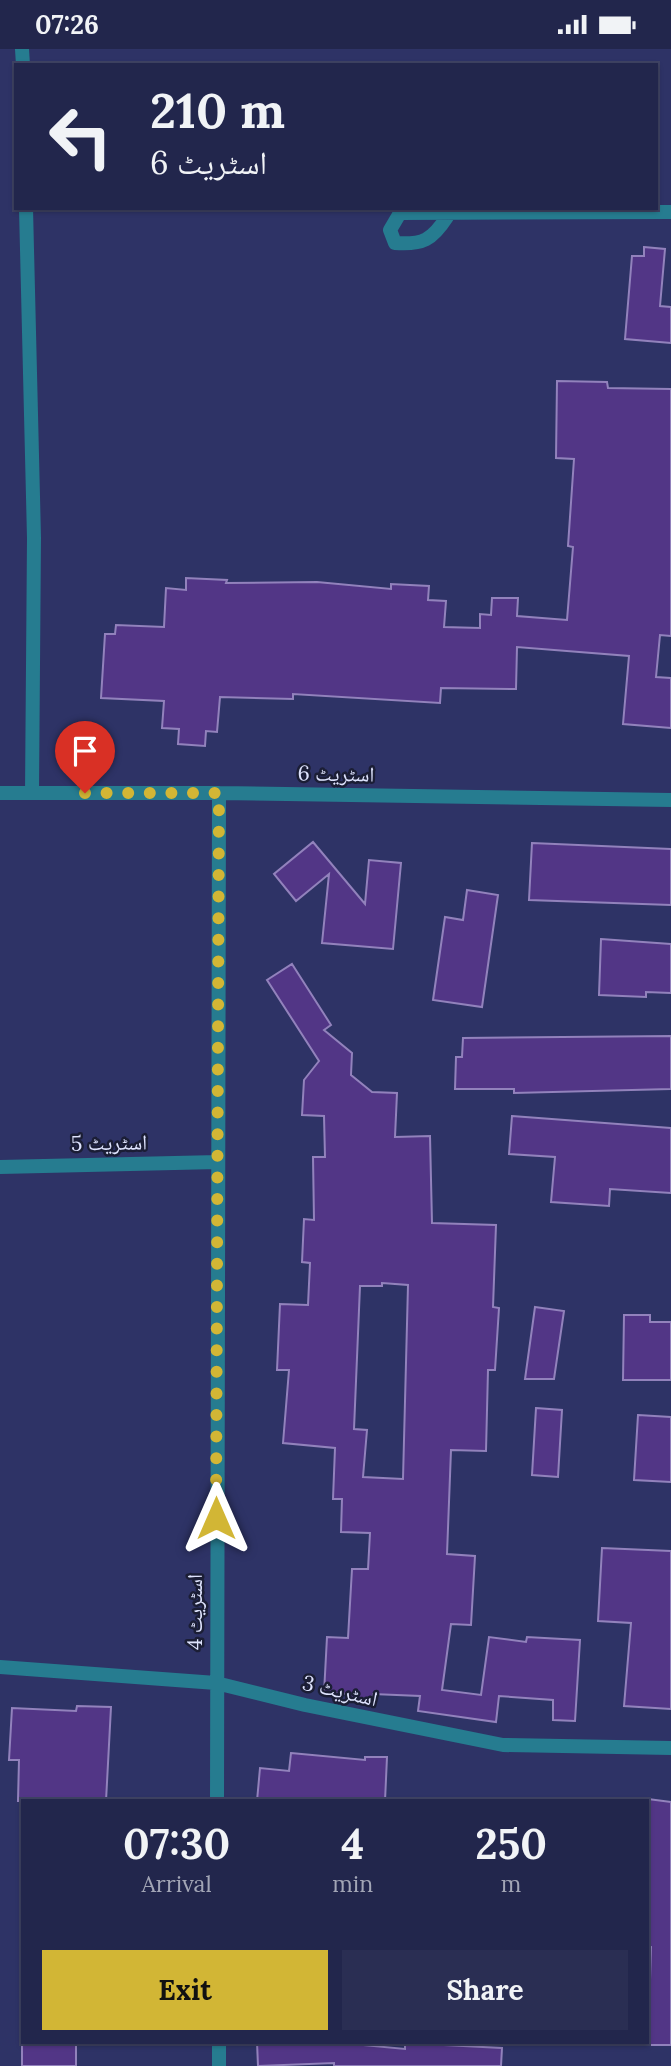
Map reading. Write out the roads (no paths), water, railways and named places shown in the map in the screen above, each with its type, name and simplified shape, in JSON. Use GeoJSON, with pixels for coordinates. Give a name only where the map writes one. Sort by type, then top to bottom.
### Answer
{"type":"FeatureCollection","features":[{"type":"Feature","properties":{"kind":"street"},"geometry":{"type":"LineString","coordinates":[[26,210],[34,538],[32,793]]}},
{"type":"Feature","properties":{"kind":"street"},"geometry":{"type":"LineString","coordinates":[[447,217],[435,235],[414,244],[395,243],[390,230],[400,213],[671,212]]}},
{"type":"Feature","properties":{"kind":"street","name":"اسٹریٹ 6"},"geometry":{"type":"LineString","coordinates":[[0,793],[219,793],[671,800]]}},
{"type":"Feature","properties":{"kind":"street","name":"اسٹریٹ 4"},"geometry":{"type":"LineString","coordinates":[[217,1799],[219,793]]}},
{"type":"Feature","properties":{"kind":"street","name":"اسٹریٹ 5"},"geometry":{"type":"LineString","coordinates":[[0,1167],[218,1162]]}},
{"type":"Feature","properties":{"kind":"street","name":"اسٹریٹ 3"},"geometry":{"type":"LineString","coordinates":[[0,1667],[216,1683],[386,1723],[503,1745],[671,1748]]}},
{"type":"Feature","properties":{"kind":"street"},"geometry":{"type":"LineString","coordinates":[[219,2044],[219,2066]]}}]}
